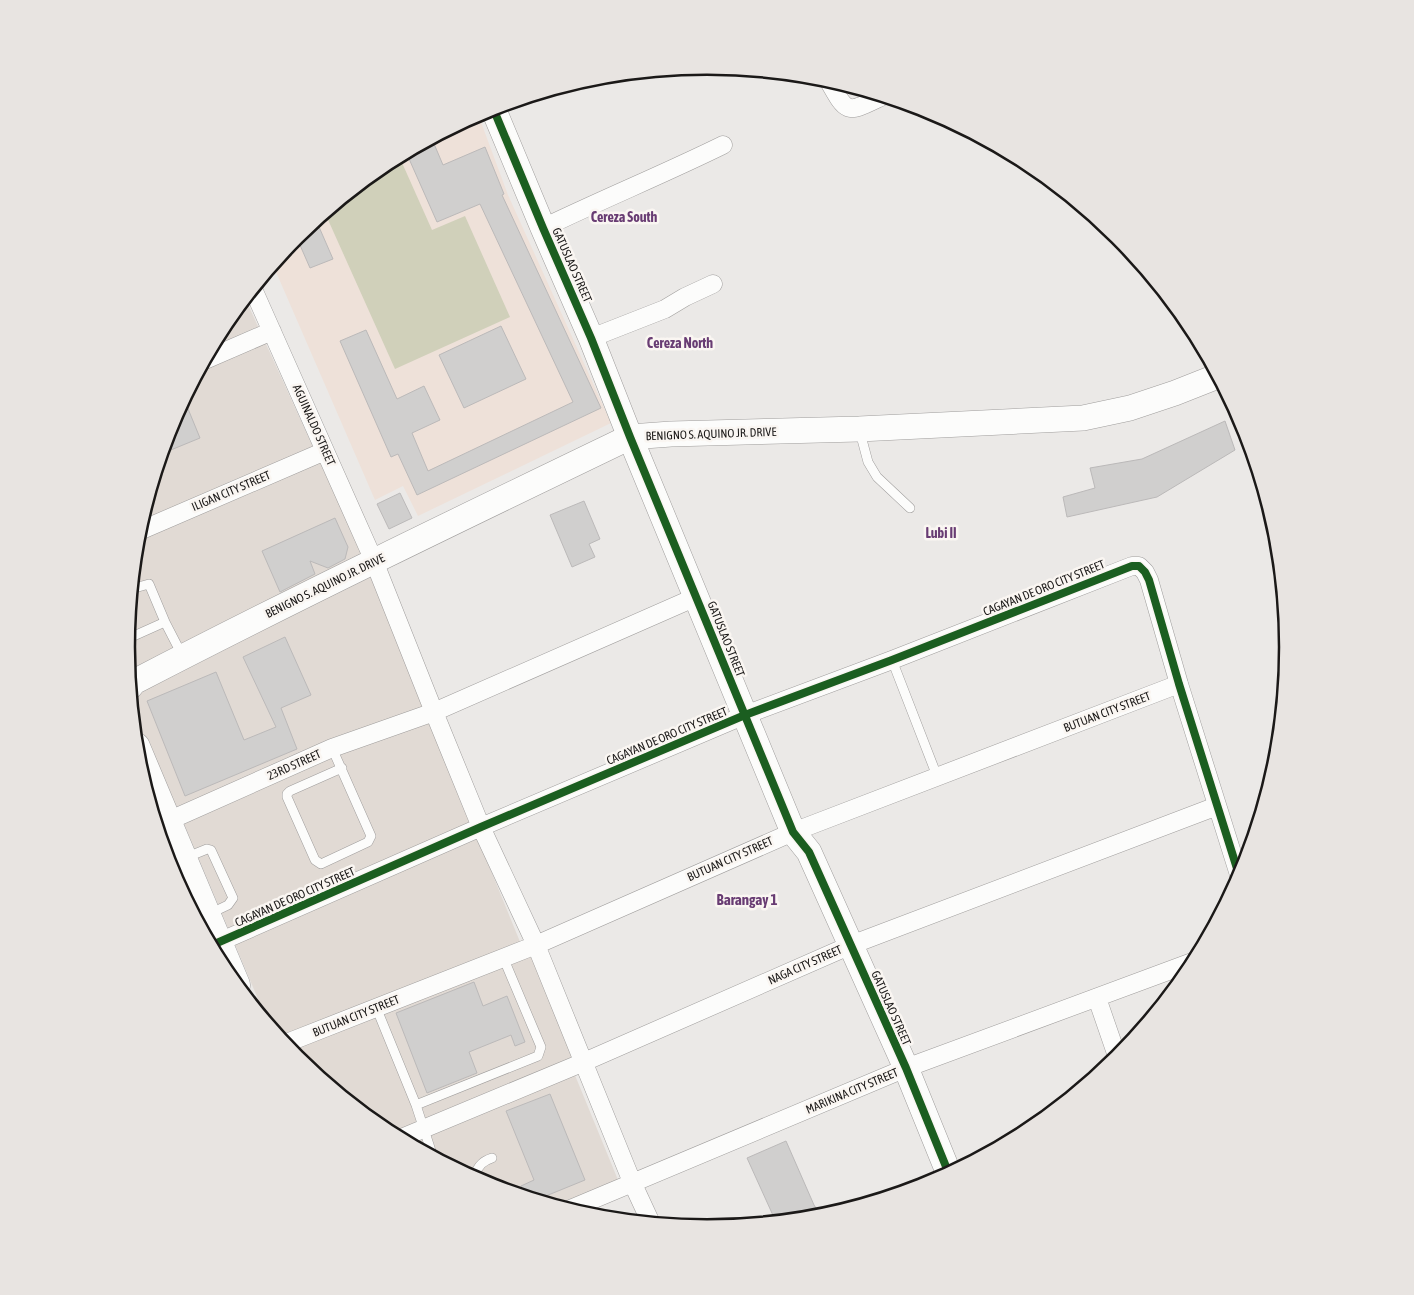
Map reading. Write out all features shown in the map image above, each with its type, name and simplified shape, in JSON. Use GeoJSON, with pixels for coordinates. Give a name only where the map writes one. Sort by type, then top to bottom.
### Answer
{"type":"FeatureCollection","features":[{"type":"Feature","properties":{"kind":"main road"},"geometry":{"type":"LineString","coordinates":[[163,826],[182,859],[206,916],[211,934]]}},
{"type":"Feature","properties":{"kind":"street"},"geometry":{"type":"LineString","coordinates":[[834,90],[842,104],[849,109],[860,107],[874,100]]}},
{"type":"Feature","properties":{"kind":"street","name":"GATUSLAO STREET"},"geometry":{"type":"LineString","coordinates":[[496,116],[592,338],[630,437],[793,832],[809,852],[906,1068],[946,1167]]}},
{"type":"Feature","properties":{"kind":"street"},"geometry":{"type":"LineString","coordinates":[[543,228],[723,145]]}},
{"type":"Feature","properties":{"kind":"street"},"geometry":{"type":"LineString","coordinates":[[592,338],[665,309],[713,284]]}},
{"type":"Feature","properties":{"kind":"street","name":"AGUINALDO STREET"},"geometry":{"type":"LineString","coordinates":[[256,295],[374,561],[482,827],[536,945],[632,1182],[648,1217]]}},
{"type":"Feature","properties":{"kind":"street"},"geometry":{"type":"LineString","coordinates":[[214,356],[272,331]]}},
{"type":"Feature","properties":{"kind":"street","name":"BENIGNO S. AQUINO JR. DRIVE"},"geometry":{"type":"LineString","coordinates":[[136,680],[374,561],[630,437],[671,434],[859,429],[1083,418],[1130,408],[1212,378]]}},
{"type":"Feature","properties":{"kind":"street","name":"ILIGAN CITY STREET"},"geometry":{"type":"LineString","coordinates":[[148,528],[325,451]]}},
{"type":"Feature","properties":{"kind":"street","name":"CAGAYAN DE ORO CITY STREET"},"geometry":{"type":"LineString","coordinates":[[217,943],[745,715],[892,660],[1125,568],[1139,566],[1149,580],[1179,684]]}},
{"type":"Feature","properties":{"kind":"street","name":"23RD STREET"},"geometry":{"type":"LineString","coordinates":[[162,824],[332,748],[434,712],[696,597]]}},
{"type":"Feature","properties":{"kind":"street"},"geometry":{"type":"LineString","coordinates":[[1179,684],[1236,866]]}},
{"type":"Feature","properties":{"kind":"street","name":"BUTUAN CITY STREET"},"geometry":{"type":"LineString","coordinates":[[292,1041],[536,945],[793,832],[1179,684]]}},
{"type":"Feature","properties":{"kind":"street","name":"NAGA CITY STREET"},"geometry":{"type":"LineString","coordinates":[[408,1135],[584,1062],[851,945],[1217,806]]}},
{"type":"Feature","properties":{"kind":"street","name":"MARIKINA CITY STREET"},"geometry":{"type":"LineString","coordinates":[[579,1205],[906,1068],[1183,965]]}},
{"type":"Feature","properties":{"kind":"street"},"geometry":{"type":"LineString","coordinates":[[1097,998],[1115,1049]]}},
{"type":"Feature","properties":{"kind":"lane"},"geometry":{"type":"LineString","coordinates":[[859,429],[868,462],[877,477],[910,508]]}},
{"type":"Feature","properties":{"kind":"lane"},"geometry":{"type":"LineString","coordinates":[[138,587],[149,584],[165,622],[183,656]]}},
{"type":"Feature","properties":{"kind":"lane"},"geometry":{"type":"LineString","coordinates":[[135,635],[165,622]]}},
{"type":"Feature","properties":{"kind":"lane"},"geometry":{"type":"LineString","coordinates":[[892,660],[937,776]]}},
{"type":"Feature","properties":{"kind":"lane"},"geometry":{"type":"LineString","coordinates":[[332,748],[342,768],[372,836],[368,842],[321,864],[315,860],[287,794],[342,768]]}},
{"type":"Feature","properties":{"kind":"lane"},"geometry":{"type":"LineString","coordinates":[[416,1106],[538,1056],[541,1047],[503,957]]}},
{"type":"Feature","properties":{"kind":"lane"},"geometry":{"type":"LineString","coordinates":[[376,1007],[416,1106],[430,1148]]}},
{"type":"Feature","properties":{"kind":"lane"},"geometry":{"type":"LineString","coordinates":[[477,1171],[485,1160],[492,1158]]}},
{"type":"Feature","properties":{"kind":"shaded area"},"geometry":{"type":"Polygon","coordinates":[[[481,122],[508,195],[611,423],[418,516],[403,486],[375,500],[276,271],[302,243],[358,193],[389,171],[421,152],[481,122]]]}},
{"type":"Feature","properties":{"kind":"shaded area"},"geometry":{"type":"Polygon","coordinates":[[[248,305],[360,550],[525,954],[532,952],[574,1061],[570,1063],[618,1180],[568,1202],[523,1190],[454,1161],[389,1124],[358,1102],[302,1052],[261,1005],[176,805],[159,812],[139,722],[135,648],[139,573],[154,499],[178,428],[211,361],[248,305]]]}},
{"type":"Feature","properties":{"kind":"green space"},"geometry":{"type":"Polygon","coordinates":[[[402,163],[432,230],[465,216],[510,317],[395,369],[328,219],[358,193],[402,163]]]}},
{"type":"Feature","properties":{"kind":"building"},"geometry":{"type":"Polygon","coordinates":[[[434,145],[443,165],[485,147],[504,194],[502,195],[601,408],[417,495],[398,454],[391,457],[340,341],[366,330],[397,399],[424,386],[440,420],[412,433],[428,471],[573,402],[480,204],[437,222],[409,159],[434,145]]]}},
{"type":"Feature","properties":{"kind":"building"},"geometry":{"type":"Polygon","coordinates":[[[319,227],[333,259],[310,268],[300,245],[319,227]]]}},
{"type":"Feature","properties":{"kind":"building"},"geometry":{"type":"Polygon","coordinates":[[[501,326],[526,379],[464,408],[439,355],[501,326]]]}},
{"type":"Feature","properties":{"kind":"building"},"geometry":{"type":"Polygon","coordinates":[[[188,408],[200,438],[170,450],[188,408]]]}},
{"type":"Feature","properties":{"kind":"building"},"geometry":{"type":"Polygon","coordinates":[[[1225,421],[1235,450],[1157,497],[1067,517],[1063,497],[1095,488],[1090,468],[1142,459],[1225,421]]]}},
{"type":"Feature","properties":{"kind":"building"},"geometry":{"type":"Polygon","coordinates":[[[400,493],[412,518],[389,529],[377,504],[400,493]]]}},
{"type":"Feature","properties":{"kind":"building"},"geometry":{"type":"Polygon","coordinates":[[[584,501],[600,539],[589,544],[595,557],[572,567],[550,515],[584,501]]]}},
{"type":"Feature","properties":{"kind":"building"},"geometry":{"type":"Polygon","coordinates":[[[335,518],[348,547],[345,559],[328,568],[310,561],[315,574],[280,592],[262,551],[335,518]]]}},
{"type":"Feature","properties":{"kind":"building"},"geometry":{"type":"Polygon","coordinates":[[[285,637],[311,695],[281,708],[297,749],[185,796],[147,701],[216,672],[244,740],[276,727],[243,657],[285,637]]]}},
{"type":"Feature","properties":{"kind":"building"},"geometry":{"type":"Polygon","coordinates":[[[474,982],[483,1006],[507,996],[525,1042],[515,1046],[511,1035],[469,1052],[477,1073],[427,1093],[396,1013],[474,982]]]}},
{"type":"Feature","properties":{"kind":"building"},"geometry":{"type":"Polygon","coordinates":[[[550,1094],[585,1180],[545,1196],[522,1190],[521,1186],[534,1180],[506,1111],[550,1094]]]}},
{"type":"Feature","properties":{"kind":"building"},"geometry":{"type":"Polygon","coordinates":[[[786,1141],[817,1209],[773,1216],[747,1158],[786,1141]]]}},
{"type":"Feature","properties":{"kind":"cycle path"},"geometry":{"type":"LineString","coordinates":[[496,116],[591,338],[793,832],[809,852],[906,1068],[946,1167]]}},
{"type":"Feature","properties":{"kind":"cycle path"},"geometry":{"type":"LineString","coordinates":[[217,943],[481,827],[745,715],[1132,566],[1139,566],[1149,580],[1179,684],[1236,866]]}},
{"type":"Feature","properties":{"kind":"district","name":"Cereza South"},"geometry":{"type":"Point","coordinates":[624,217]}},
{"type":"Feature","properties":{"kind":"district","name":"Cereza North"},"geometry":{"type":"Point","coordinates":[680,343]}},
{"type":"Feature","properties":{"kind":"district","name":"Lubi II"},"geometry":{"type":"Point","coordinates":[941,533]}},
{"type":"Feature","properties":{"kind":"district","name":"Barangay 1"},"geometry":{"type":"Point","coordinates":[747,900]}}]}
